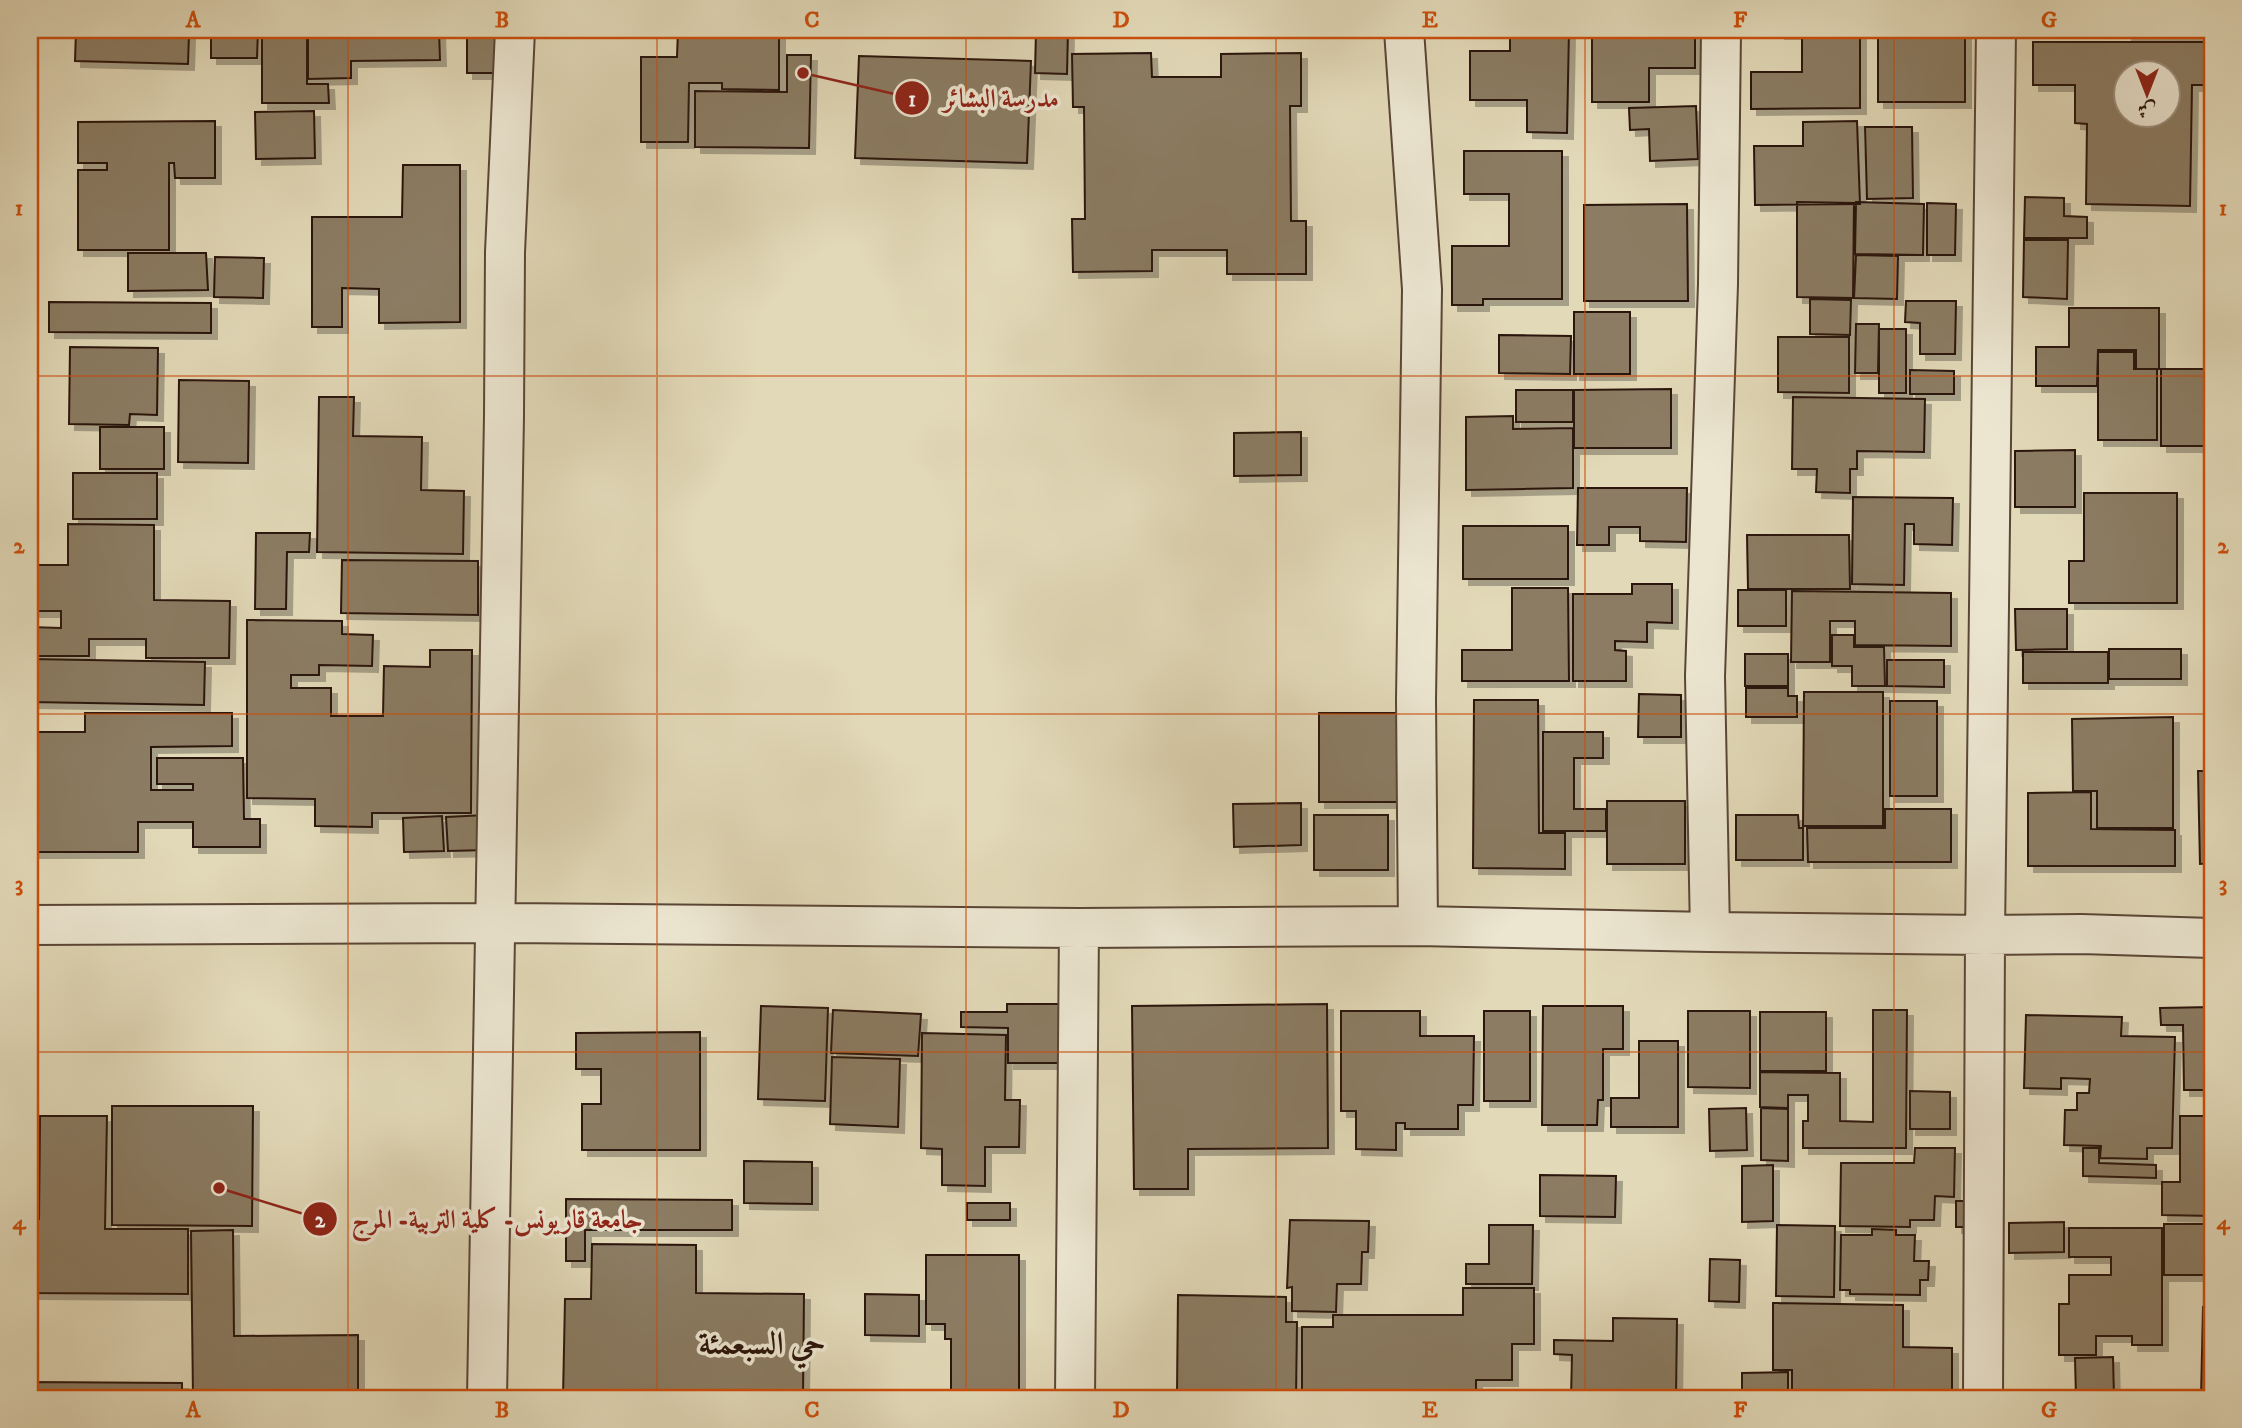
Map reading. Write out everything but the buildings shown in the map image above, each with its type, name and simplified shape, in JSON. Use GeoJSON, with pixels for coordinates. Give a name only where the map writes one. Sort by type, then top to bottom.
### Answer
{"type":"FeatureCollection","features":[{"type":"Feature","properties":{"kind":"street"},"geometry":{"type":"LineString","coordinates":[[487,1398],[505,252],[516,30]]}},
{"type":"Feature","properties":{"kind":"street"},"geometry":{"type":"LineString","coordinates":[[1404,30],[1422,289],[1416,700],[1418,926]]}},
{"type":"Feature","properties":{"kind":"street"},"geometry":{"type":"LineString","coordinates":[[1710,932],[1705,676],[1718,284],[1721,30]]}},
{"type":"Feature","properties":{"kind":"street"},"geometry":{"type":"LineString","coordinates":[[1983,1398],[1985,935],[1996,30]]}},
{"type":"Feature","properties":{"kind":"street"},"geometry":{"type":"LineString","coordinates":[[30,925],[495,923],[1079,928],[1418,926],[2212,938]]}},
{"type":"Feature","properties":{"kind":"street"},"geometry":{"type":"LineString","coordinates":[[1075,1398],[1079,928]]}},
{"type":"Feature","properties":{"kind":"place","name":"مدرسة البشائر"},"geometry":{"type":"Point","coordinates":[803,73]}},
{"type":"Feature","properties":{"kind":"place","name":"جامعة قاريونس- كلية التربية- المرج"},"geometry":{"type":"Point","coordinates":[219,1188]}},
{"type":"Feature","properties":{"kind":"district","name":"حي السبعمئة"},"geometry":{"type":"Point","coordinates":[762,1343]}}]}
